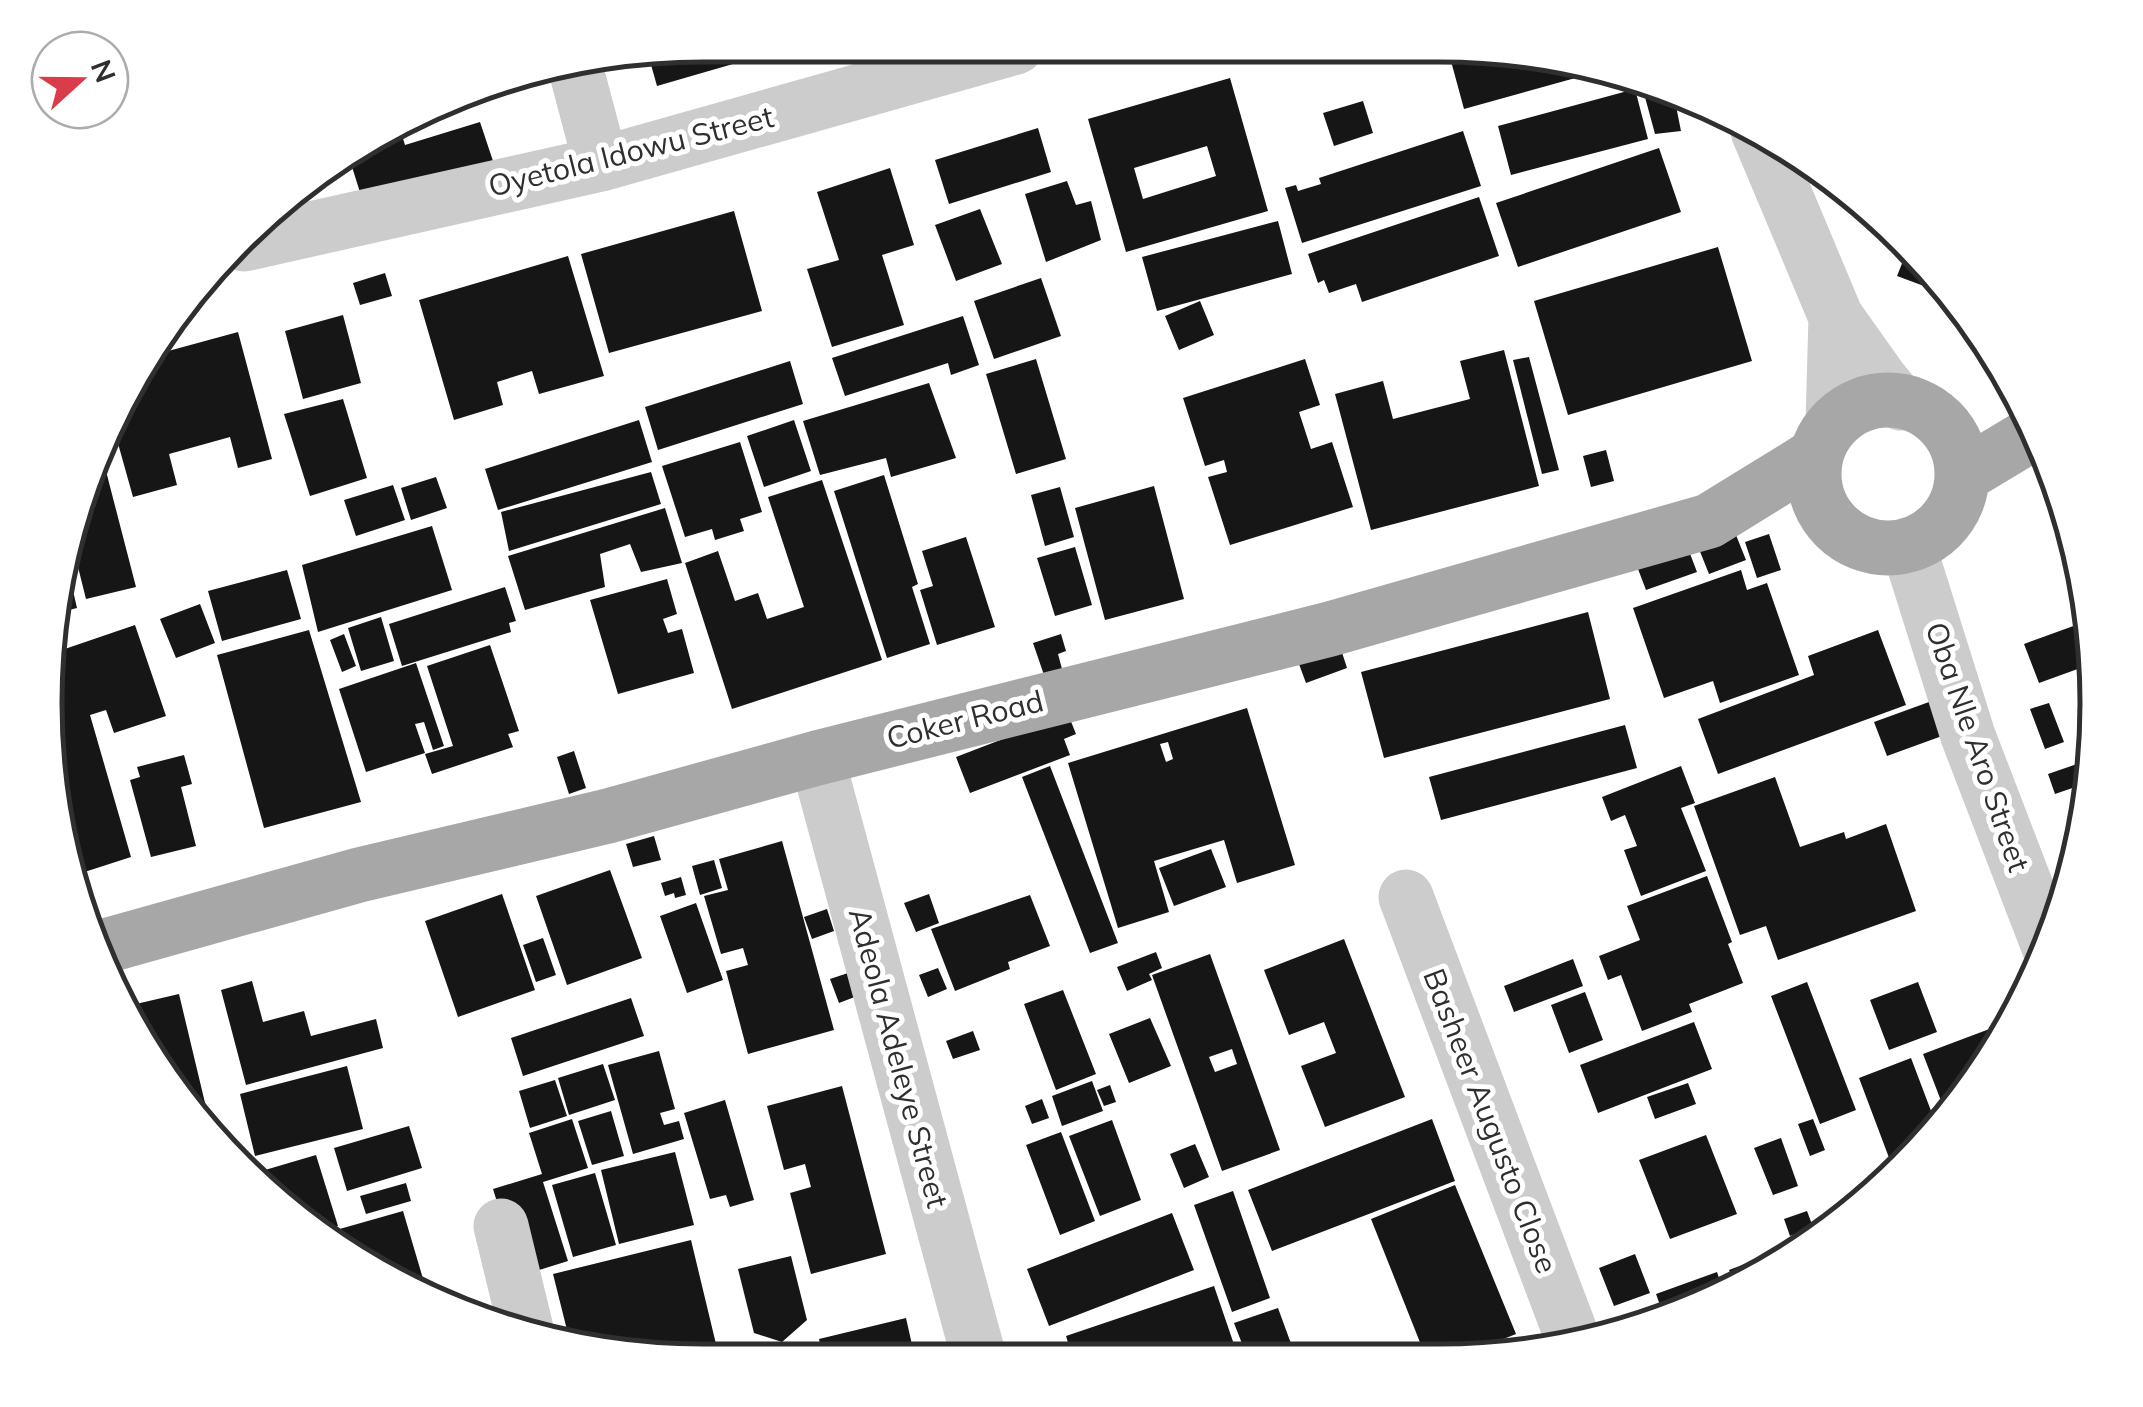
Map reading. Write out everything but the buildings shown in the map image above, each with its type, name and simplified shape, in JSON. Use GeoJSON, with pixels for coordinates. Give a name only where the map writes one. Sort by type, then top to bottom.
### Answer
{"type":"FeatureCollection","features":[{"type":"Feature","properties":{"kind":"main road"},"geometry":{"type":"LineString","coordinates":[[1873,401],[1900,403],[1914,404],[1934,416],[1955,454],[1957,499],[1947,520],[1930,536],[1889,549],[1852,539],[1824,512],[1816,494],[1824,439],[1854,408],[1873,401]]}},
{"type":"Feature","properties":{"kind":"main road"},"geometry":{"type":"LineString","coordinates":[[1955,454],[2011,414]]}},
{"type":"Feature","properties":{"kind":"main road"},"geometry":{"type":"LineString","coordinates":[[1955,454],[2021,435]]}},
{"type":"Feature","properties":{"kind":"main road","name":"Coker Road"},"geometry":{"type":"LineString","coordinates":[[109,945],[359,874],[608,816],[817,758],[1330,628],[1709,521],[1824,439]]}},
{"type":"Feature","properties":{"kind":"main road"},"geometry":{"type":"LineString","coordinates":[[1709,521],[1833,520]]}},
{"type":"Feature","properties":{"kind":"street","name":"Oyetola Idowu Street"},"geometry":{"type":"LineString","coordinates":[[261,240],[601,164],[963,62]]}},
{"type":"Feature","properties":{"kind":"street"},"geometry":{"type":"LineString","coordinates":[[577,75],[601,164]]}},
{"type":"Feature","properties":{"kind":"street"},"geometry":{"type":"LineString","coordinates":[[1767,152],[1836,317],[1900,403]]}},
{"type":"Feature","properties":{"kind":"street"},"geometry":{"type":"LineString","coordinates":[[1824,439],[1836,317]]}},
{"type":"Feature","properties":{"kind":"street","name":"Oba Nle Aro Street"},"geometry":{"type":"LineString","coordinates":[[1908,545],[1968,736],[2040,926]]}},
{"type":"Feature","properties":{"kind":"street","name":"Adeola Adeleye Street"},"geometry":{"type":"LineString","coordinates":[[817,758],[975,1344]]}},
{"type":"Feature","properties":{"kind":"street","name":"Basheer Augusto Close"},"geometry":{"type":"LineString","coordinates":[[1406,897],[1568,1331]]}},
{"type":"Feature","properties":{"kind":"street"},"geometry":{"type":"LineString","coordinates":[[501,1226],[523,1318]]}}]}
